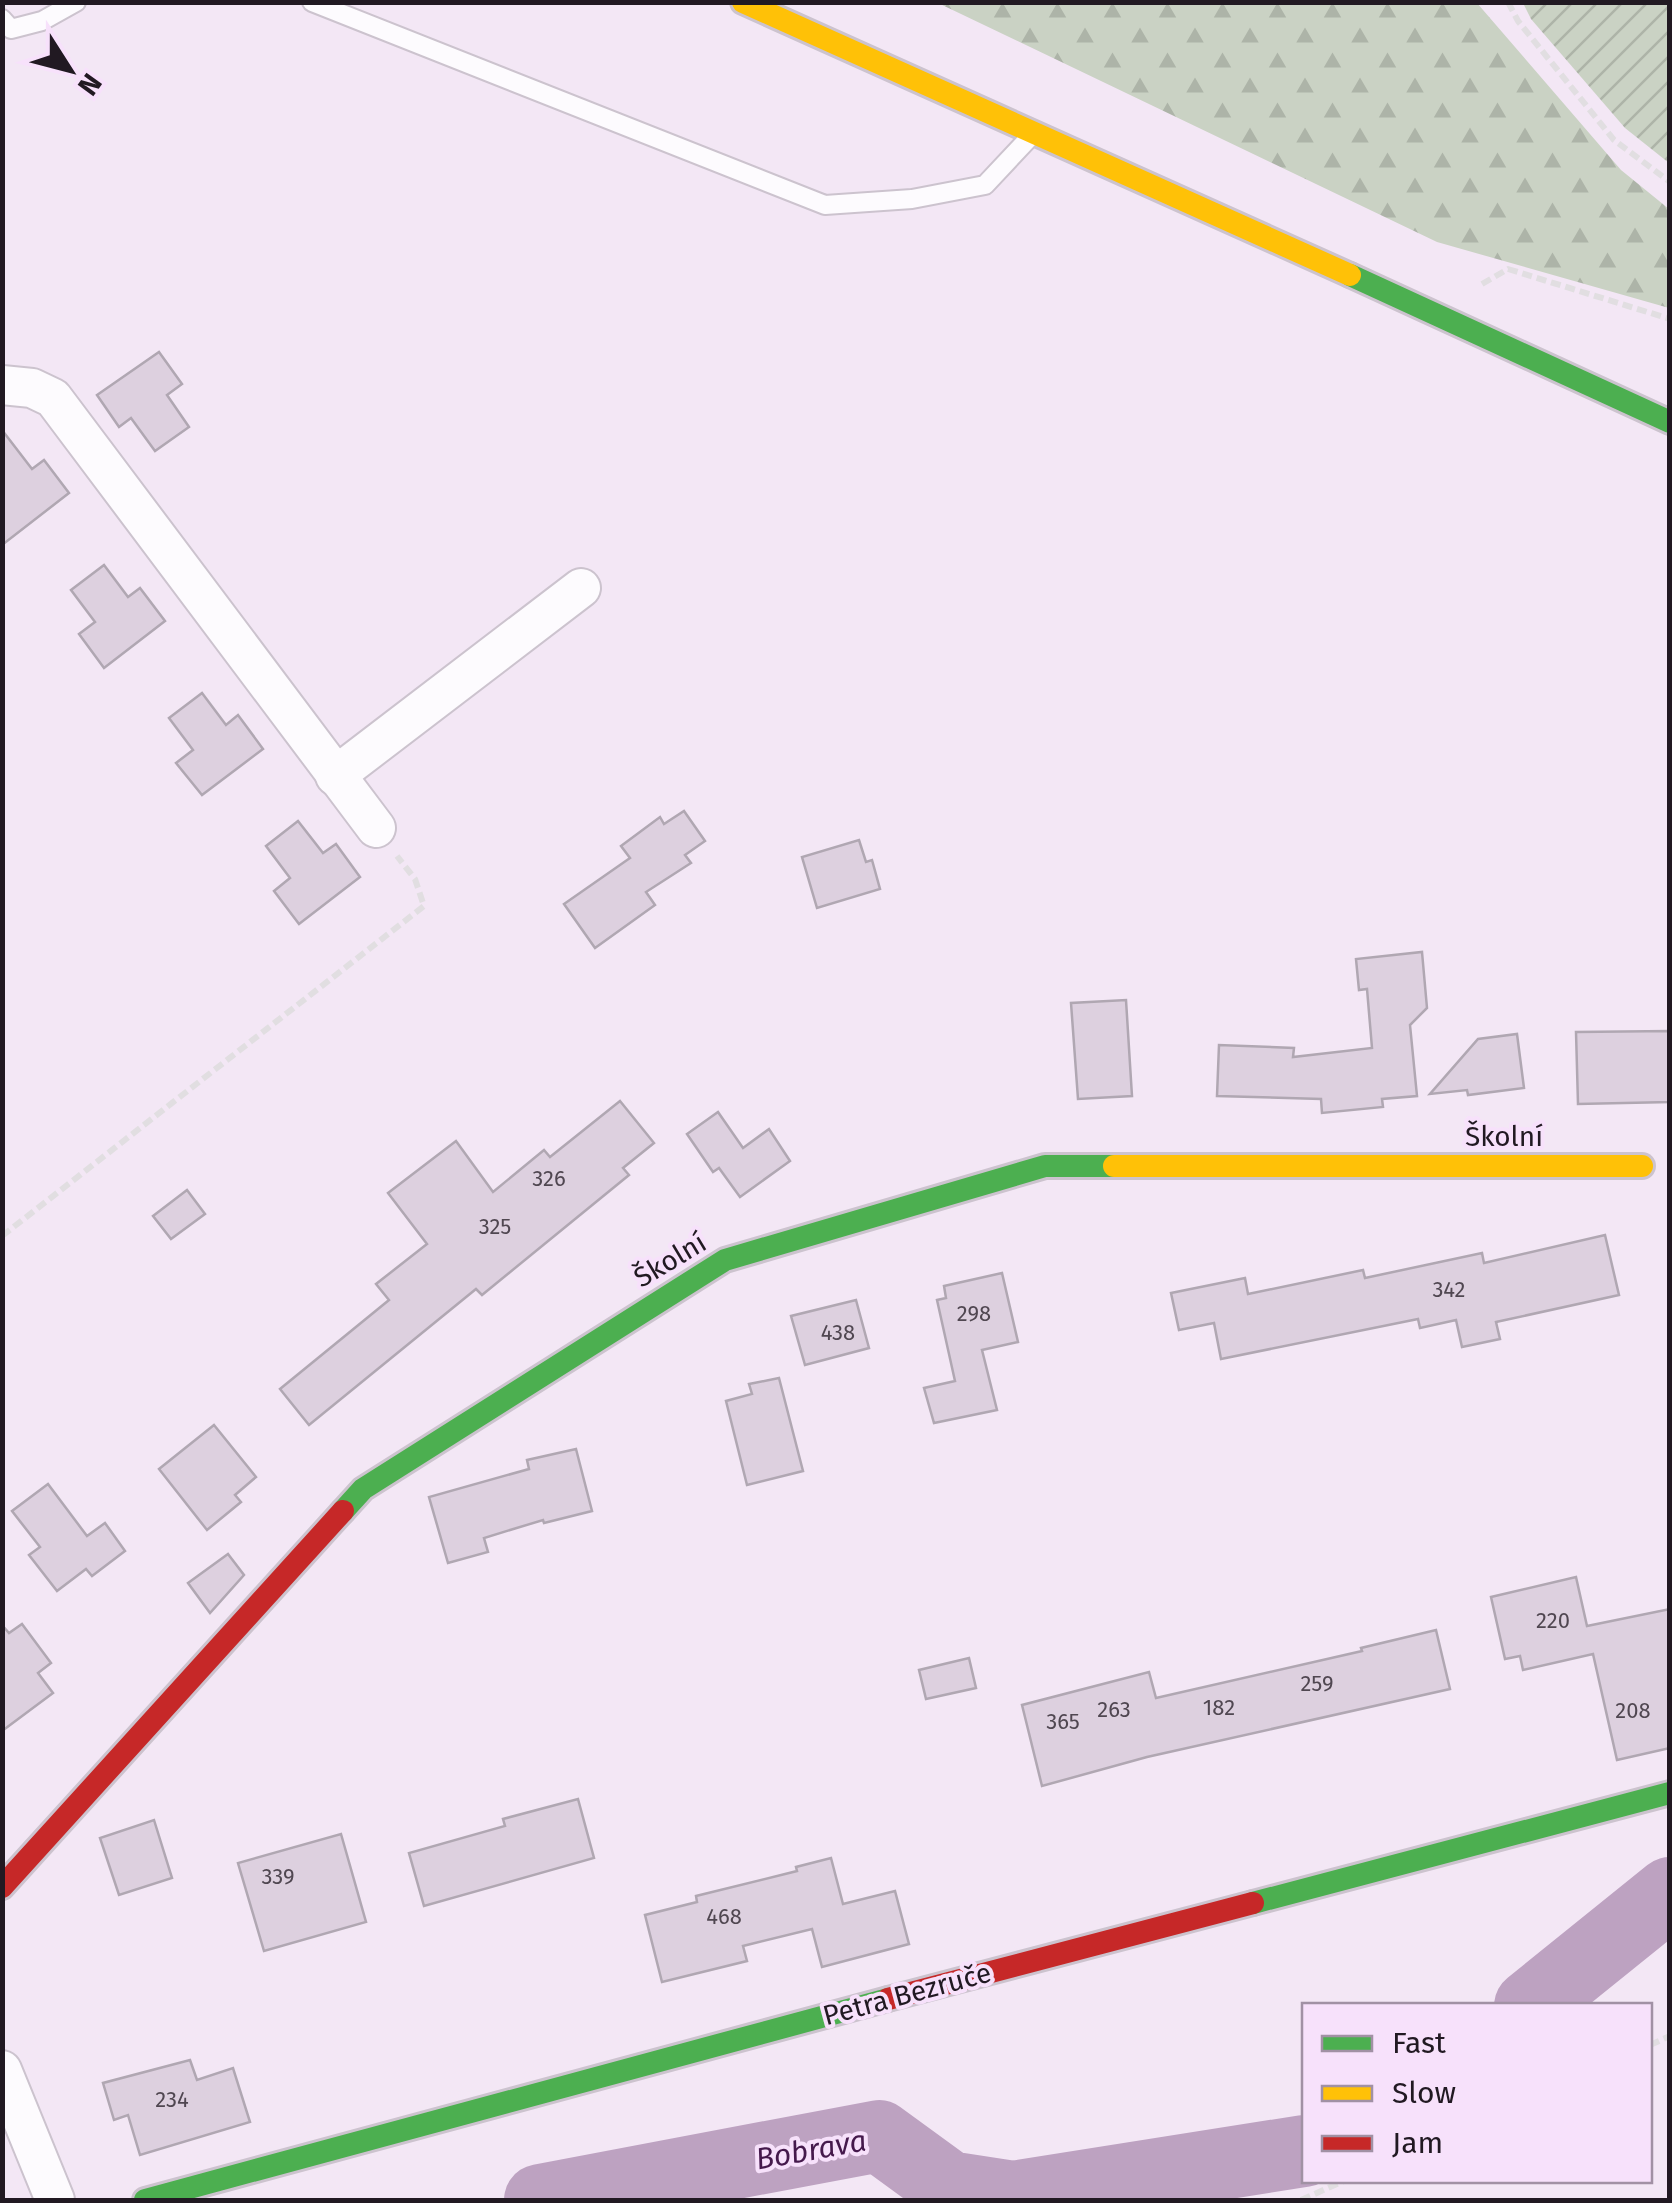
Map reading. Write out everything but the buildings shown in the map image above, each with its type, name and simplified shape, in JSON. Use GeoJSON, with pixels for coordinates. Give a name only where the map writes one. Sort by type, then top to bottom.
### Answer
{"type":"FeatureCollection","features":[{"type":"Feature","properties":{"kind":"street"},"geometry":{"type":"LineString","coordinates":[[743,2],[1670,422]]}},
{"type":"Feature","properties":{"kind":"street"},"geometry":{"type":"LineString","coordinates":[[2,385],[32,388],[53,398],[376,828]]}},
{"type":"Feature","properties":{"kind":"street"},"geometry":{"type":"LineString","coordinates":[[335,776],[581,588]]}},
{"type":"Feature","properties":{"kind":"street","name":"Školní"},"geometry":{"type":"LineString","coordinates":[[2,1886],[362,1489],[724,1260],[1045,1166],[1642,1166]]}},
{"type":"Feature","properties":{"kind":"street","name":"Petra Bezruče"},"geometry":{"type":"LineString","coordinates":[[145,2200],[1670,1793]]}},
{"type":"Feature","properties":{"kind":"street"},"geometry":{"type":"LineString","coordinates":[[2,2070],[55,2200]]}},
{"type":"Feature","properties":{"kind":"lane"},"geometry":{"type":"LineString","coordinates":[[2,20],[11,29],[42,21],[76,2]]}},
{"type":"Feature","properties":{"kind":"lane"},"geometry":{"type":"LineString","coordinates":[[312,2],[826,204],[912,199],[984,185],[1034,133]]}},
{"type":"Feature","properties":{"kind":"path"},"geometry":{"type":"LineString","coordinates":[[1508,2],[1518,21],[1614,140],[1670,182]]}},
{"type":"Feature","properties":{"kind":"path"},"geometry":{"type":"LineString","coordinates":[[1431,311],[1508,269],[1670,319]]}},
{"type":"Feature","properties":{"kind":"path"},"geometry":{"type":"LineString","coordinates":[[2,1236],[424,906],[415,878],[376,828]]}},
{"type":"Feature","properties":{"kind":"path"},"geometry":{"type":"LineString","coordinates":[[1301,2200],[1339,2183]]}},
{"type":"Feature","properties":{"kind":"green space"},"geometry":{"type":"Polygon","coordinates":[[[938,3],[1477,3],[1621,170],[1669,209],[1669,308],[1437,242],[938,3]]]}},
{"type":"Feature","properties":{"kind":"green space"},"geometry":{"type":"Polygon","coordinates":[[[1523,3],[1669,3],[1669,163],[1625,128],[1531,19],[1523,3]]]}},
{"type":"Feature","properties":{"kind":"waterway","name":"Bobrava"},"geometry":{"type":"LineString","coordinates":[[1534,2003],[1670,1893]]}},
{"type":"Feature","properties":{"kind":"waterway","name":"Bobrava"},"geometry":{"type":"LineString","coordinates":[[540,2200],[879,2136],[949,2187],[1013,2197],[1302,2151]]}},
{"type":"Feature","properties":{"kind":"traffic: fast"},"geometry":{"type":"LineString","coordinates":[[1350,275],[1670,422]]}},
{"type":"Feature","properties":{"kind":"traffic: fast"},"geometry":{"type":"LineString","coordinates":[[343,1511],[363,1489],[725,1260],[1045,1166],[1114,1166]]}},
{"type":"Feature","properties":{"kind":"traffic: fast"},"geometry":{"type":"LineString","coordinates":[[1253,1903],[1670,1793]]}},
{"type":"Feature","properties":{"kind":"traffic: fast"},"geometry":{"type":"LineString","coordinates":[[145,2200],[888,1999]]}},
{"type":"Feature","properties":{"kind":"traffic: slow"},"geometry":{"type":"LineString","coordinates":[[743,2],[1350,275]]}},
{"type":"Feature","properties":{"kind":"traffic: slow"},"geometry":{"type":"LineString","coordinates":[[1114,1166],[1642,1166]]}},
{"type":"Feature","properties":{"kind":"traffic: jam"},"geometry":{"type":"LineString","coordinates":[[2,1887],[343,1511]]}},
{"type":"Feature","properties":{"kind":"traffic: jam"},"geometry":{"type":"LineString","coordinates":[[888,1999],[1253,1903]]}}]}
